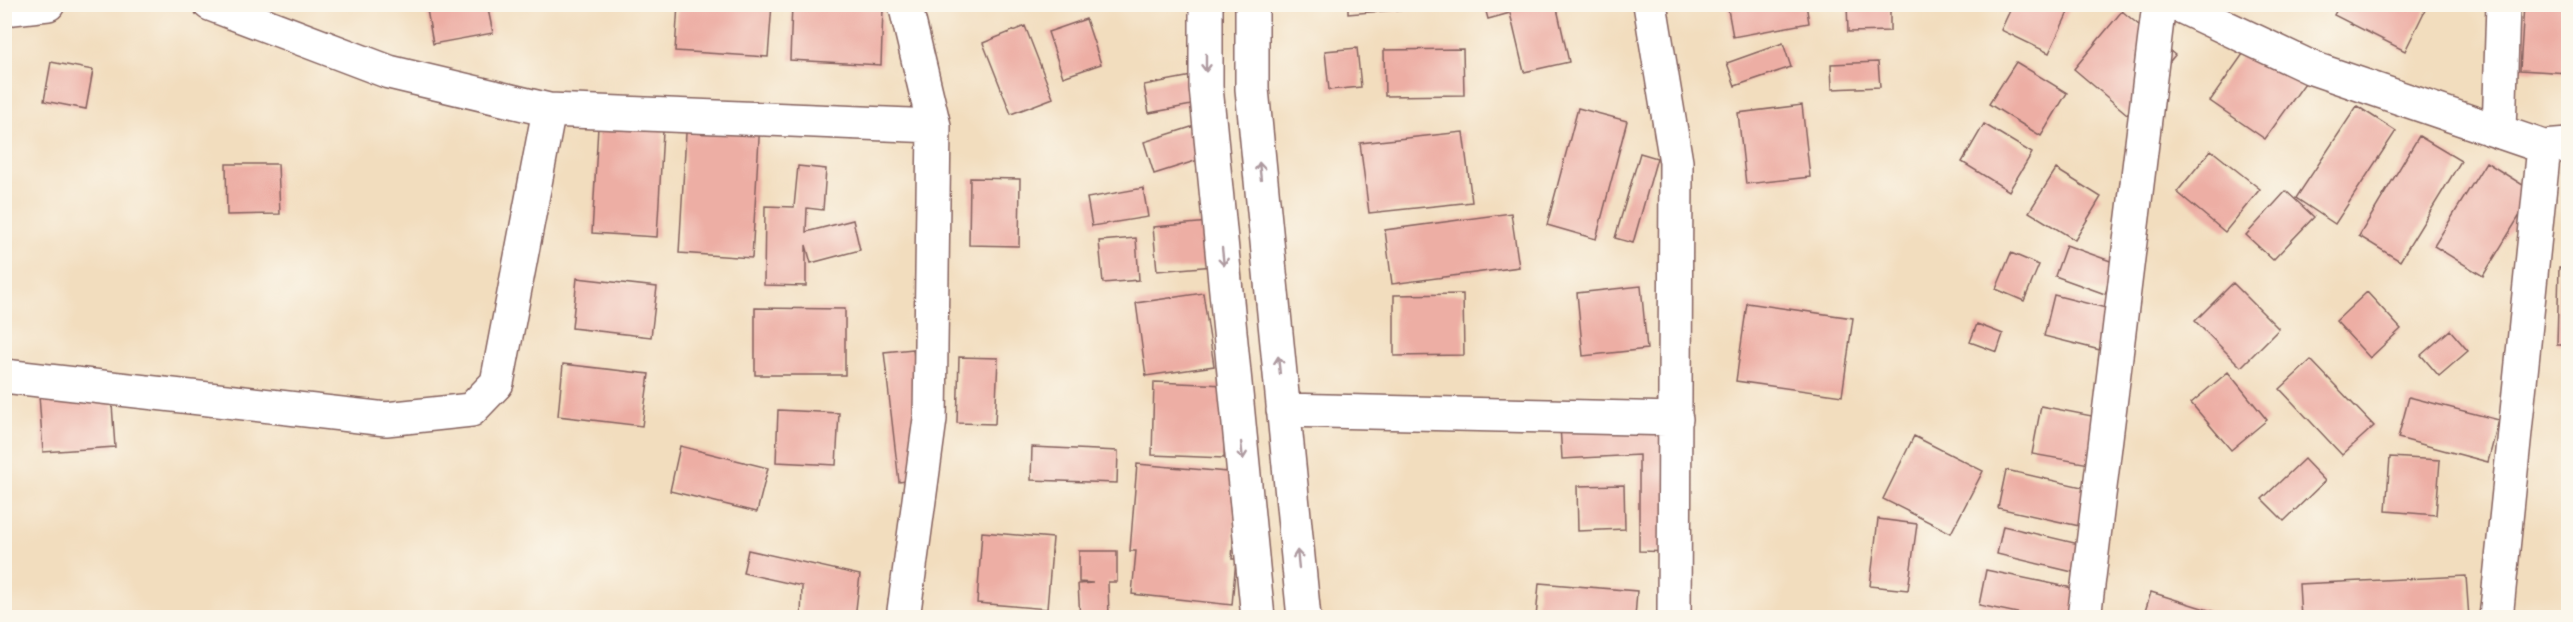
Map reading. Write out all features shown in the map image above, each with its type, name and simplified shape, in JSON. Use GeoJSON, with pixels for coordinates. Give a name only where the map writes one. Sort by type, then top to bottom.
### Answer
{"type":"FeatureCollection","features":[{"type":"Feature","properties":{"kind":"street"},"geometry":{"type":"LineString","coordinates":[[4,9],[48,4]]}},
{"type":"Feature","properties":{"kind":"street"},"geometry":{"type":"LineString","coordinates":[[210,4],[389,72],[549,110],[934,126]]}},
{"type":"Feature","properties":{"kind":"street"},"geometry":{"type":"LineString","coordinates":[[903,618],[930,419],[934,126],[905,4]]}},
{"type":"Feature","properties":{"kind":"street"},"geometry":{"type":"LineString","coordinates":[[1206,4],[1206,87],[1258,618]]}},
{"type":"Feature","properties":{"kind":"street"},"geometry":{"type":"LineString","coordinates":[[1252,4],[1252,88],[1304,618]]}},
{"type":"Feature","properties":{"kind":"street"},"geometry":{"type":"LineString","coordinates":[[1650,4],[1676,162],[1674,618]]}},
{"type":"Feature","properties":{"kind":"street"},"geometry":{"type":"LineString","coordinates":[[2084,618],[2159,4]]}},
{"type":"Feature","properties":{"kind":"street"},"geometry":{"type":"LineString","coordinates":[[2176,4],[2312,68],[2499,132],[2556,146],[2496,618]]}},
{"type":"Feature","properties":{"kind":"street"},"geometry":{"type":"LineString","coordinates":[[2499,132],[2503,4]]}},
{"type":"Feature","properties":{"kind":"street"},"geometry":{"type":"LineString","coordinates":[[4,375],[386,419],[471,410],[497,383],[549,110]]}},
{"type":"Feature","properties":{"kind":"street"},"geometry":{"type":"LineString","coordinates":[[1283,410],[1676,419]]}},
{"type":"Feature","properties":{"kind":"building"},"geometry":{"type":"Polygon","coordinates":[[[426,4],[487,4],[493,33],[433,44],[426,4]]]}},
{"type":"Feature","properties":{"kind":"building"},"geometry":{"type":"Polygon","coordinates":[[[678,4],[772,4],[768,57],[675,51],[678,4]]]}},
{"type":"Feature","properties":{"kind":"building"},"geometry":{"type":"Polygon","coordinates":[[[792,4],[883,9],[881,65],[790,60],[792,4]]]}},
{"type":"Feature","properties":{"kind":"building"},"geometry":{"type":"Polygon","coordinates":[[[1348,4],[1417,4],[1417,8],[1348,14],[1348,4]]]}},
{"type":"Feature","properties":{"kind":"building"},"geometry":{"type":"Polygon","coordinates":[[[1484,4],[1556,4],[1569,62],[1524,72],[1510,13],[1488,19],[1484,4]]]}},
{"type":"Feature","properties":{"kind":"building"},"geometry":{"type":"Polygon","coordinates":[[[1727,4],[1806,4],[1809,23],[1733,37],[1727,4]]]}},
{"type":"Feature","properties":{"kind":"building"},"geometry":{"type":"Polygon","coordinates":[[[1847,4],[1890,4],[1890,31],[1848,32],[1847,4]]]}},
{"type":"Feature","properties":{"kind":"building"},"geometry":{"type":"Polygon","coordinates":[[[2013,4],[2072,4],[2049,53],[2001,30],[2013,4]]]}},
{"type":"Feature","properties":{"kind":"building"},"geometry":{"type":"Polygon","coordinates":[[[2340,4],[2428,4],[2405,51],[2334,15],[2340,4]]]}},
{"type":"Feature","properties":{"kind":"building"},"geometry":{"type":"Polygon","coordinates":[[[2524,4],[2568,4],[2568,73],[2520,70],[2524,4]]]}},
{"type":"Feature","properties":{"kind":"building"},"geometry":{"type":"Polygon","coordinates":[[[2122,11],[2175,55],[2127,114],[2074,69],[2122,11]]]}},
{"type":"Feature","properties":{"kind":"building"},"geometry":{"type":"Polygon","coordinates":[[[1086,19],[1101,64],[1063,77],[1048,32],[1086,19]]]}},
{"type":"Feature","properties":{"kind":"building"},"geometry":{"type":"Polygon","coordinates":[[[1025,26],[1053,98],[1011,114],[983,43],[1025,26]]]}},
{"type":"Feature","properties":{"kind":"building"},"geometry":{"type":"Polygon","coordinates":[[[1783,43],[1791,67],[1735,86],[1727,63],[1783,43]]]}},
{"type":"Feature","properties":{"kind":"building"},"geometry":{"type":"Polygon","coordinates":[[[2250,44],[2305,83],[2265,139],[2210,101],[2250,44]]]}},
{"type":"Feature","properties":{"kind":"building"},"geometry":{"type":"Polygon","coordinates":[[[1357,48],[1361,87],[1329,90],[1325,51],[1357,48]]]}},
{"type":"Feature","properties":{"kind":"building"},"geometry":{"type":"Polygon","coordinates":[[[1463,49],[1464,95],[1385,96],[1384,50],[1463,49]]]}},
{"type":"Feature","properties":{"kind":"building"},"geometry":{"type":"Polygon","coordinates":[[[51,62],[93,70],[86,109],[44,101],[51,62]]]}},
{"type":"Feature","properties":{"kind":"building"},"geometry":{"type":"Polygon","coordinates":[[[1878,62],[1880,87],[1832,89],[1831,64],[1878,62]]]}},
{"type":"Feature","properties":{"kind":"building"},"geometry":{"type":"Polygon","coordinates":[[[2016,62],[2067,93],[2041,136],[1989,104],[2016,62]]]}},
{"type":"Feature","properties":{"kind":"building"},"geometry":{"type":"Polygon","coordinates":[[[1213,72],[1218,100],[1149,113],[1144,85],[1213,72]]]}},
{"type":"Feature","properties":{"kind":"building"},"geometry":{"type":"Polygon","coordinates":[[[1802,105],[1810,177],[1746,184],[1738,113],[1802,105]]]}},
{"type":"Feature","properties":{"kind":"building"},"geometry":{"type":"Polygon","coordinates":[[[2357,106],[2396,131],[2335,224],[2296,198],[2357,106]]]}},
{"type":"Feature","properties":{"kind":"building"},"geometry":{"type":"Polygon","coordinates":[[[1578,108],[1627,121],[1596,239],[1547,225],[1578,108]]]}},
{"type":"Feature","properties":{"kind":"building"},"geometry":{"type":"Polygon","coordinates":[[[599,109],[664,113],[657,237],[592,233],[599,109]]]}},
{"type":"Feature","properties":{"kind":"building"},"geometry":{"type":"Polygon","coordinates":[[[687,116],[760,121],[752,258],[679,253],[687,116]]]}},
{"type":"Feature","properties":{"kind":"building"},"geometry":{"type":"Polygon","coordinates":[[[1207,122],[1217,154],[1154,174],[1144,142],[1207,122]]]}},
{"type":"Feature","properties":{"kind":"building"},"geometry":{"type":"Polygon","coordinates":[[[1984,124],[2032,153],[2009,191],[1962,162],[1984,124]]]}},
{"type":"Feature","properties":{"kind":"building"},"geometry":{"type":"Polygon","coordinates":[[[1463,132],[1472,202],[1369,213],[1360,143],[1463,132]]]}},
{"type":"Feature","properties":{"kind":"building"},"geometry":{"type":"Polygon","coordinates":[[[2419,136],[2461,161],[2400,261],[2359,236],[2419,136]]]}},
{"type":"Feature","properties":{"kind":"building"},"geometry":{"type":"Polygon","coordinates":[[[2211,150],[2260,189],[2225,232],[2177,192],[2211,150]]]}},
{"type":"Feature","properties":{"kind":"building"},"geometry":{"type":"Polygon","coordinates":[[[1640,153],[1657,158],[1633,243],[1615,238],[1640,153]]]}},
{"type":"Feature","properties":{"kind":"building"},"geometry":{"type":"Polygon","coordinates":[[[2486,162],[2534,192],[2483,276],[2434,246],[2486,162]]]}},
{"type":"Feature","properties":{"kind":"building"},"geometry":{"type":"Polygon","coordinates":[[[226,164],[278,164],[280,214],[227,215],[226,164]]]}},
{"type":"Feature","properties":{"kind":"building"},"geometry":{"type":"Polygon","coordinates":[[[798,166],[826,169],[823,210],[807,208],[806,232],[853,220],[860,250],[811,263],[806,245],[806,286],[764,285],[765,206],[794,207],[798,166]]]}},
{"type":"Feature","properties":{"kind":"building"},"geometry":{"type":"Polygon","coordinates":[[[2056,169],[2101,197],[2075,240],[2029,212],[2056,169]]]}},
{"type":"Feature","properties":{"kind":"building"},"geometry":{"type":"Polygon","coordinates":[[[970,178],[1020,179],[1019,246],[969,245],[970,178]]]}},
{"type":"Feature","properties":{"kind":"building"},"geometry":{"type":"Polygon","coordinates":[[[1143,188],[1148,217],[1092,226],[1087,198],[1143,188]]]}},
{"type":"Feature","properties":{"kind":"building"},"geometry":{"type":"Polygon","coordinates":[[[2286,191],[2314,217],[2273,260],[2246,235],[2286,191]]]}},
{"type":"Feature","properties":{"kind":"building"},"geometry":{"type":"Polygon","coordinates":[[[1511,213],[1519,267],[1392,284],[1385,230],[1511,213]]]}},
{"type":"Feature","properties":{"kind":"building"},"geometry":{"type":"Polygon","coordinates":[[[1221,221],[1225,265],[1157,271],[1153,227],[1221,221]]]}},
{"type":"Feature","properties":{"kind":"building"},"geometry":{"type":"Polygon","coordinates":[[[1136,238],[1139,280],[1103,283],[1099,241],[1136,238]]]}},
{"type":"Feature","properties":{"kind":"building"},"geometry":{"type":"Polygon","coordinates":[[[2066,245],[2116,263],[2105,294],[2055,276],[2066,245]]]}},
{"type":"Feature","properties":{"kind":"building"},"geometry":{"type":"Polygon","coordinates":[[[2011,253],[2039,265],[2024,301],[1996,289],[2011,253]]]}},
{"type":"Feature","properties":{"kind":"building"},"geometry":{"type":"Polygon","coordinates":[[[2559,267],[2568,268],[2568,344],[2557,344],[2559,267]]]}},
{"type":"Feature","properties":{"kind":"building"},"geometry":{"type":"Polygon","coordinates":[[[577,278],[657,287],[651,337],[572,328],[577,278]]]}},
{"type":"Feature","properties":{"kind":"building"},"geometry":{"type":"Polygon","coordinates":[[[2233,283],[2279,329],[2241,367],[2195,321],[2233,283]]]}},
{"type":"Feature","properties":{"kind":"building"},"geometry":{"type":"Polygon","coordinates":[[[1641,286],[1647,349],[1583,356],[1577,293],[1641,286]]]}},
{"type":"Feature","properties":{"kind":"building"},"geometry":{"type":"Polygon","coordinates":[[[2367,292],[2401,329],[2370,358],[2336,321],[2367,292]]]}},
{"type":"Feature","properties":{"kind":"building"},"geometry":{"type":"Polygon","coordinates":[[[1203,293],[1214,366],[1146,376],[1136,303],[1203,293]]]}},
{"type":"Feature","properties":{"kind":"building"},"geometry":{"type":"Polygon","coordinates":[[[1463,294],[1464,355],[1394,356],[1394,295],[1463,294]]]}},
{"type":"Feature","properties":{"kind":"building"},"geometry":{"type":"Polygon","coordinates":[[[2054,295],[2114,310],[2104,351],[2044,336],[2054,295]]]}},
{"type":"Feature","properties":{"kind":"building"},"geometry":{"type":"Polygon","coordinates":[[[1747,303],[1853,318],[1842,396],[1736,381],[1747,303]]]}},
{"type":"Feature","properties":{"kind":"building"},"geometry":{"type":"Polygon","coordinates":[[[755,308],[845,309],[845,375],[755,375],[755,308]]]}},
{"type":"Feature","properties":{"kind":"building"},"geometry":{"type":"Polygon","coordinates":[[[1977,324],[2003,334],[1997,352],[1970,342],[1977,324]]]}},
{"type":"Feature","properties":{"kind":"building"},"geometry":{"type":"Polygon","coordinates":[[[2450,330],[2468,351],[2439,376],[2421,355],[2450,330]]]}},
{"type":"Feature","properties":{"kind":"building"},"geometry":{"type":"Polygon","coordinates":[[[913,349],[928,478],[899,482],[884,352],[913,349]]]}},
{"type":"Feature","properties":{"kind":"building"},"geometry":{"type":"Polygon","coordinates":[[[959,357],[998,358],[995,424],[957,423],[959,357]]]}},
{"type":"Feature","properties":{"kind":"building"},"geometry":{"type":"Polygon","coordinates":[[[2311,360],[2374,426],[2342,455],[2280,389],[2311,360]]]}},
{"type":"Feature","properties":{"kind":"building"},"geometry":{"type":"Polygon","coordinates":[[[563,364],[649,374],[642,426],[558,416],[563,364]]]}},
{"type":"Feature","properties":{"kind":"building"},"geometry":{"type":"Polygon","coordinates":[[[2228,372],[2267,420],[2231,450],[2191,403],[2228,372]]]}},
{"type":"Feature","properties":{"kind":"building"},"geometry":{"type":"Polygon","coordinates":[[[1154,382],[1227,385],[1224,458],[1152,455],[1154,382]]]}},
{"type":"Feature","properties":{"kind":"building"},"geometry":{"type":"Polygon","coordinates":[[[111,390],[115,447],[43,452],[39,395],[111,390]]]}},
{"type":"Feature","properties":{"kind":"building"},"geometry":{"type":"Polygon","coordinates":[[[2409,397],[2499,420],[2488,462],[2398,438],[2409,397]]]}},
{"type":"Feature","properties":{"kind":"building"},"geometry":{"type":"Polygon","coordinates":[[[2041,406],[2097,417],[2089,464],[2032,454],[2041,406]]]}},
{"type":"Feature","properties":{"kind":"building"},"geometry":{"type":"Polygon","coordinates":[[[778,410],[839,413],[836,465],[776,462],[778,410]]]}},
{"type":"Feature","properties":{"kind":"building"},"geometry":{"type":"Polygon","coordinates":[[[1560,425],[1677,430],[1677,552],[1639,551],[1639,455],[1562,459],[1560,425]]]}},
{"type":"Feature","properties":{"kind":"building"},"geometry":{"type":"Polygon","coordinates":[[[2567,431],[2568,480],[2563,480],[2567,431]]]}},
{"type":"Feature","properties":{"kind":"building"},"geometry":{"type":"Polygon","coordinates":[[[1914,436],[1983,471],[1951,533],[1883,499],[1914,436]]]}},
{"type":"Feature","properties":{"kind":"building"},"geometry":{"type":"Polygon","coordinates":[[[680,446],[768,468],[757,512],[670,491],[680,446]]]}},
{"type":"Feature","properties":{"kind":"building"},"geometry":{"type":"Polygon","coordinates":[[[1032,447],[1118,451],[1117,483],[1031,480],[1032,447]]]}},
{"type":"Feature","properties":{"kind":"building"},"geometry":{"type":"Polygon","coordinates":[[[2390,457],[2440,460],[2436,515],[2386,511],[2390,457]]]}},
{"type":"Feature","properties":{"kind":"building"},"geometry":{"type":"Polygon","coordinates":[[[2304,459],[2325,481],[2284,521],[2262,499],[2304,459]]]}},
{"type":"Feature","properties":{"kind":"building"},"geometry":{"type":"Polygon","coordinates":[[[1137,464],[1238,473],[1232,559],[1236,559],[1232,605],[1132,594],[1136,551],[1130,551],[1137,464]]]}},
{"type":"Feature","properties":{"kind":"building"},"geometry":{"type":"Polygon","coordinates":[[[2006,470],[2091,489],[2084,527],[1998,508],[2006,470]]]}},
{"type":"Feature","properties":{"kind":"building"},"geometry":{"type":"Polygon","coordinates":[[[1624,485],[1625,529],[1578,531],[1577,486],[1624,485]]]}},
{"type":"Feature","properties":{"kind":"building"},"geometry":{"type":"Polygon","coordinates":[[[1878,519],[1917,524],[1908,590],[1870,586],[1878,519]]]}},
{"type":"Feature","properties":{"kind":"building"},"geometry":{"type":"Polygon","coordinates":[[[2003,526],[2083,545],[2077,573],[1997,554],[2003,526]]]}},
{"type":"Feature","properties":{"kind":"building"},"geometry":{"type":"Polygon","coordinates":[[[982,532],[1053,538],[1047,609],[977,603],[982,532]]]}},
{"type":"Feature","properties":{"kind":"building"},"geometry":{"type":"Polygon","coordinates":[[[748,550],[860,575],[855,618],[801,618],[802,586],[743,573],[748,550]]]}},
{"type":"Feature","properties":{"kind":"building"},"geometry":{"type":"Polygon","coordinates":[[[1079,551],[1117,551],[1117,582],[1108,582],[1109,618],[1080,618],[1078,584],[1093,583],[1079,582],[1079,551]]]}},
{"type":"Feature","properties":{"kind":"building"},"geometry":{"type":"Polygon","coordinates":[[[1986,570],[2082,590],[2076,618],[2041,618],[1979,605],[1986,570]]]}},
{"type":"Feature","properties":{"kind":"building"},"geometry":{"type":"Polygon","coordinates":[[[2466,576],[2469,618],[2301,618],[2299,584],[2466,576]]]}},
{"type":"Feature","properties":{"kind":"building"},"geometry":{"type":"Polygon","coordinates":[[[1539,583],[1637,591],[1635,618],[1536,618],[1539,583]]]}},
{"type":"Feature","properties":{"kind":"building"},"geometry":{"type":"Polygon","coordinates":[[[2151,592],[2218,613],[2216,618],[2143,618],[2151,592]]]}}]}
